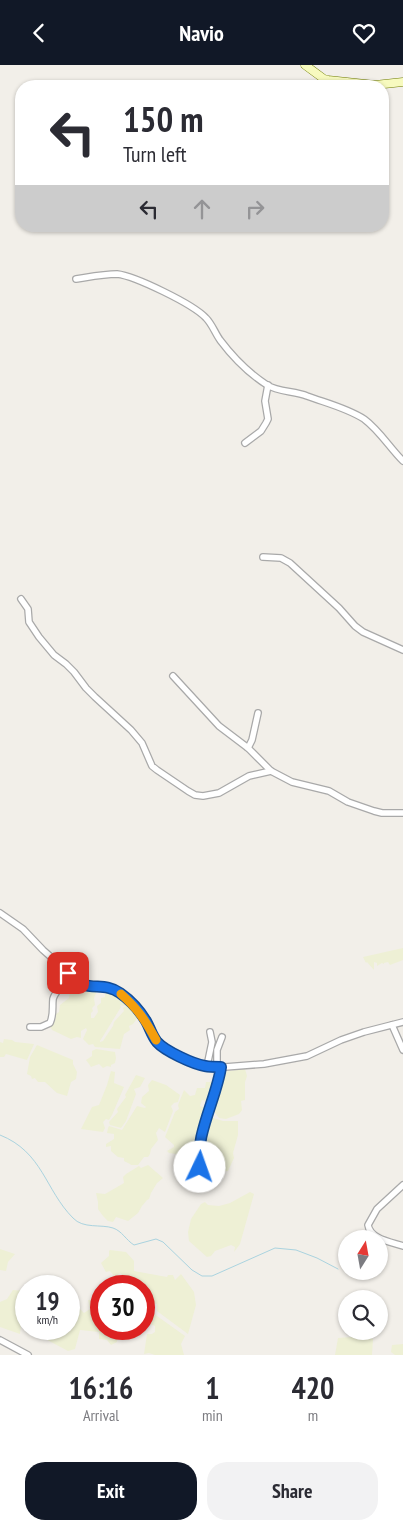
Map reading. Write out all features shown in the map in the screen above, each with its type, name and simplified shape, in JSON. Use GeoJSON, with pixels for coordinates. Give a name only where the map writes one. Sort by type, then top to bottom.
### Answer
{"type":"FeatureCollection","features":[{"type":"Feature","properties":{"kind":"street"},"geometry":{"type":"LineString","coordinates":[[305,65],[328,80]]}},
{"type":"Feature","properties":{"kind":"street"},"geometry":{"type":"LineString","coordinates":[[389,84],[403,82]]}},
{"type":"Feature","properties":{"kind":"street"},"geometry":{"type":"LineString","coordinates":[[76,279],[125,275],[182,301],[205,316],[231,353],[268,385],[299,393],[358,416],[377,431],[403,461]]}},
{"type":"Feature","properties":{"kind":"street"},"geometry":{"type":"LineString","coordinates":[[245,443],[261,431],[268,419],[265,401],[268,385]]}},
{"type":"Feature","properties":{"kind":"street"},"geometry":{"type":"LineString","coordinates":[[263,557],[281,558],[290,563],[339,608],[355,626],[403,651]]}},
{"type":"Feature","properties":{"kind":"street"},"geometry":{"type":"LineString","coordinates":[[21,599],[28,609],[29,621],[39,637],[54,655],[74,672],[90,693],[131,730],[142,743],[152,766],[157,770],[188,791],[203,796],[219,793],[249,776],[271,771]]}},
{"type":"Feature","properties":{"kind":"street"},"geometry":{"type":"LineString","coordinates":[[173,676],[219,726],[248,748],[271,771],[292,782],[329,791],[374,811],[403,813]]}},
{"type":"Feature","properties":{"kind":"street"},"geometry":{"type":"LineString","coordinates":[[248,748],[252,740],[258,713]]}},
{"type":"Feature","properties":{"kind":"street"},"geometry":{"type":"LineString","coordinates":[[0,913],[23,929],[78,984],[108,988],[120,993],[146,1021],[159,1044],[193,1062],[207,1066],[264,1064],[307,1055],[360,1033],[403,1022]]}},
{"type":"Feature","properties":{"kind":"street"},"geometry":{"type":"LineString","coordinates":[[30,1027],[42,1027],[50,1023],[53,1017],[53,998],[70,976]]}},
{"type":"Feature","properties":{"kind":"street"},"geometry":{"type":"LineString","coordinates":[[392,1025],[403,1050]]}},
{"type":"Feature","properties":{"kind":"street"},"geometry":{"type":"LineString","coordinates":[[207,1066],[212,1042],[210,1032]]}},
{"type":"Feature","properties":{"kind":"street"},"geometry":{"type":"LineString","coordinates":[[219,1177],[202,1169],[199,1161],[202,1135],[218,1085],[219,1067],[217,1050],[222,1037]]}},
{"type":"Feature","properties":{"kind":"street"},"geometry":{"type":"LineString","coordinates":[[403,1185],[377,1209],[368,1225],[370,1231],[376,1236],[403,1246]]}},
{"type":"Feature","properties":{"kind":"street"},"geometry":{"type":"LineString","coordinates":[[0,1340],[28,1355]]}},
{"type":"Feature","properties":{"kind":"green space"},"geometry":{"type":"Polygon","coordinates":[[[403,948],[403,960],[390,965],[388,962],[377,966],[377,963],[374,962],[374,970],[366,963],[363,957],[403,948]]]}},
{"type":"Feature","properties":{"kind":"green space"},"geometry":{"type":"Polygon","coordinates":[[[69,982],[98,988],[94,998],[95,1005],[92,1008],[91,1018],[94,1018],[98,1012],[97,1006],[101,1003],[101,998],[105,997],[105,990],[117,992],[127,1003],[124,1006],[120,1005],[121,1007],[100,1042],[103,1041],[114,1022],[124,1011],[123,1008],[128,1005],[138,1017],[129,1026],[130,1030],[124,1034],[120,1049],[95,1047],[93,1044],[89,1045],[83,1039],[86,1028],[81,1031],[81,1038],[71,1039],[52,1030],[50,1026],[55,1021],[60,1005],[69,998],[69,982]]]}},
{"type":"Feature","properties":{"kind":"green space"},"geometry":{"type":"Polygon","coordinates":[[[4,1039],[34,1044],[27,1060],[6,1054],[4,1057],[0,1057],[0,1042],[3,1043],[4,1039]]]}},
{"type":"Feature","properties":{"kind":"green space"},"geometry":{"type":"Polygon","coordinates":[[[37,1045],[73,1060],[77,1072],[76,1079],[71,1082],[67,1096],[57,1093],[45,1082],[38,1082],[27,1074],[30,1057],[37,1045]]]}},
{"type":"Feature","properties":{"kind":"green space"},"geometry":{"type":"Polygon","coordinates":[[[96,1049],[115,1052],[115,1063],[111,1067],[103,1068],[99,1064],[91,1067],[86,1060],[92,1056],[92,1051],[96,1049]]]}},
{"type":"Feature","properties":{"kind":"green space"},"geometry":{"type":"Polygon","coordinates":[[[245,1069],[247,1076],[245,1100],[241,1101],[242,1110],[239,1114],[226,1119],[219,1118],[214,1111],[214,1106],[222,1072],[245,1069]]]}},
{"type":"Feature","properties":{"kind":"green space"},"geometry":{"type":"Polygon","coordinates":[[[111,1071],[115,1072],[114,1083],[124,1087],[112,1115],[109,1120],[106,1119],[103,1122],[105,1128],[103,1132],[81,1129],[92,1107],[99,1105],[111,1071]]]}},
{"type":"Feature","properties":{"kind":"green space"},"geometry":{"type":"Polygon","coordinates":[[[136,1075],[145,1078],[140,1087],[134,1089],[136,1094],[126,1121],[121,1128],[110,1125],[109,1122],[118,1112],[117,1109],[126,1097],[125,1095],[136,1075]]]}},
{"type":"Feature","properties":{"kind":"green space"},"geometry":{"type":"Polygon","coordinates":[[[152,1080],[166,1085],[180,1095],[178,1102],[171,1106],[173,1111],[165,1132],[159,1128],[156,1133],[158,1140],[148,1157],[144,1157],[138,1165],[131,1165],[124,1161],[124,1158],[118,1157],[111,1151],[111,1146],[106,1147],[106,1144],[114,1139],[114,1134],[107,1133],[108,1128],[109,1126],[122,1130],[137,1106],[146,1107],[141,1103],[142,1097],[149,1091],[148,1085],[152,1080]]]}},
{"type":"Feature","properties":{"kind":"green space"},"geometry":{"type":"Polygon","coordinates":[[[206,1082],[218,1082],[212,1102],[202,1100],[200,1106],[210,1110],[200,1145],[196,1145],[196,1149],[189,1157],[188,1162],[184,1161],[184,1155],[177,1155],[167,1151],[174,1147],[174,1145],[165,1137],[175,1112],[179,1109],[178,1105],[184,1090],[190,1096],[195,1095],[197,1088],[205,1088],[206,1082]]]}},
{"type":"Feature","properties":{"kind":"green space"},"geometry":{"type":"Polygon","coordinates":[[[210,1117],[223,1121],[238,1121],[238,1135],[233,1153],[234,1158],[228,1171],[200,1174],[199,1149],[210,1117]]]}},
{"type":"Feature","properties":{"kind":"green space"},"geometry":{"type":"Polygon","coordinates":[[[148,1165],[163,1178],[157,1183],[149,1199],[138,1213],[128,1221],[116,1217],[113,1222],[108,1221],[98,1209],[96,1193],[105,1194],[124,1183],[123,1177],[126,1174],[139,1166],[141,1168],[148,1165]]]}},
{"type":"Feature","properties":{"kind":"green space"},"geometry":{"type":"Polygon","coordinates":[[[250,1192],[254,1194],[240,1244],[234,1252],[235,1247],[231,1245],[215,1251],[211,1256],[207,1257],[189,1241],[188,1232],[191,1219],[201,1204],[205,1202],[208,1205],[219,1206],[230,1203],[250,1192]]]}},
{"type":"Feature","properties":{"kind":"green space"},"geometry":{"type":"Polygon","coordinates":[[[0,1249],[15,1254],[8,1262],[6,1271],[0,1270],[0,1249]]]}},
{"type":"Feature","properties":{"kind":"green space"},"geometry":{"type":"Polygon","coordinates":[[[109,1251],[126,1252],[134,1261],[134,1271],[167,1277],[168,1275],[173,1275],[175,1280],[181,1274],[194,1292],[196,1305],[188,1334],[157,1311],[157,1304],[155,1304],[155,1275],[122,1275],[120,1273],[113,1275],[110,1271],[106,1272],[101,1263],[109,1256],[109,1251]]]}},
{"type":"Feature","properties":{"kind":"green space"},"geometry":{"type":"Polygon","coordinates":[[[13,1290],[15,1290],[15,1332],[0,1327],[0,1302],[7,1299],[13,1290]]]}},
{"type":"Feature","properties":{"kind":"green space"},"geometry":{"type":"Polygon","coordinates":[[[80,1309],[84,1313],[90,1309],[90,1331],[80,1330],[80,1309]]]}},
{"type":"Feature","properties":{"kind":"green space"},"geometry":{"type":"Polygon","coordinates":[[[155,1315],[185,1336],[181,1344],[184,1355],[144,1354],[146,1340],[155,1340],[155,1315]]]}},
{"type":"Feature","properties":{"kind":"green space"},"geometry":{"type":"Polygon","coordinates":[[[338,1338],[338,1340],[373,1340],[372,1355],[335,1355],[338,1338]]]}},
{"type":"Feature","properties":{"kind":"green space"},"geometry":{"type":"Polygon","coordinates":[[[47,1340],[77,1340],[75,1349],[68,1351],[47,1340]]]}},
{"type":"Feature","properties":{"kind":"green space"},"geometry":{"type":"Polygon","coordinates":[[[107,1340],[117,1340],[117,1342],[111,1345],[107,1340]]]}},
{"type":"Feature","properties":{"kind":"green space"},"geometry":{"type":"Polygon","coordinates":[[[403,1344],[403,1355],[395,1355],[391,1352],[392,1345],[403,1344]]]}},
{"type":"Feature","properties":{"kind":"waterway"},"geometry":{"type":"LineString","coordinates":[[0,1135],[14,1142],[35,1161],[56,1196],[77,1221],[87,1225],[113,1228],[134,1245],[156,1239],[163,1242],[192,1270],[202,1276],[212,1276],[275,1248],[296,1250],[338,1269]]}},
{"type":"Feature","properties":{"kind":"slow traffic"},"geometry":{"type":"LineString","coordinates":[[121,994],[146,1021],[156,1040]]}},
{"type":"Feature","properties":{"kind":"route"},"geometry":{"type":"LineString","coordinates":[[68,973],[78,984],[108,988],[120,993],[146,1021],[159,1044],[170,1051],[204,1066],[221,1067],[218,1085],[202,1135],[199,1152],[200,1167]]}}]}
